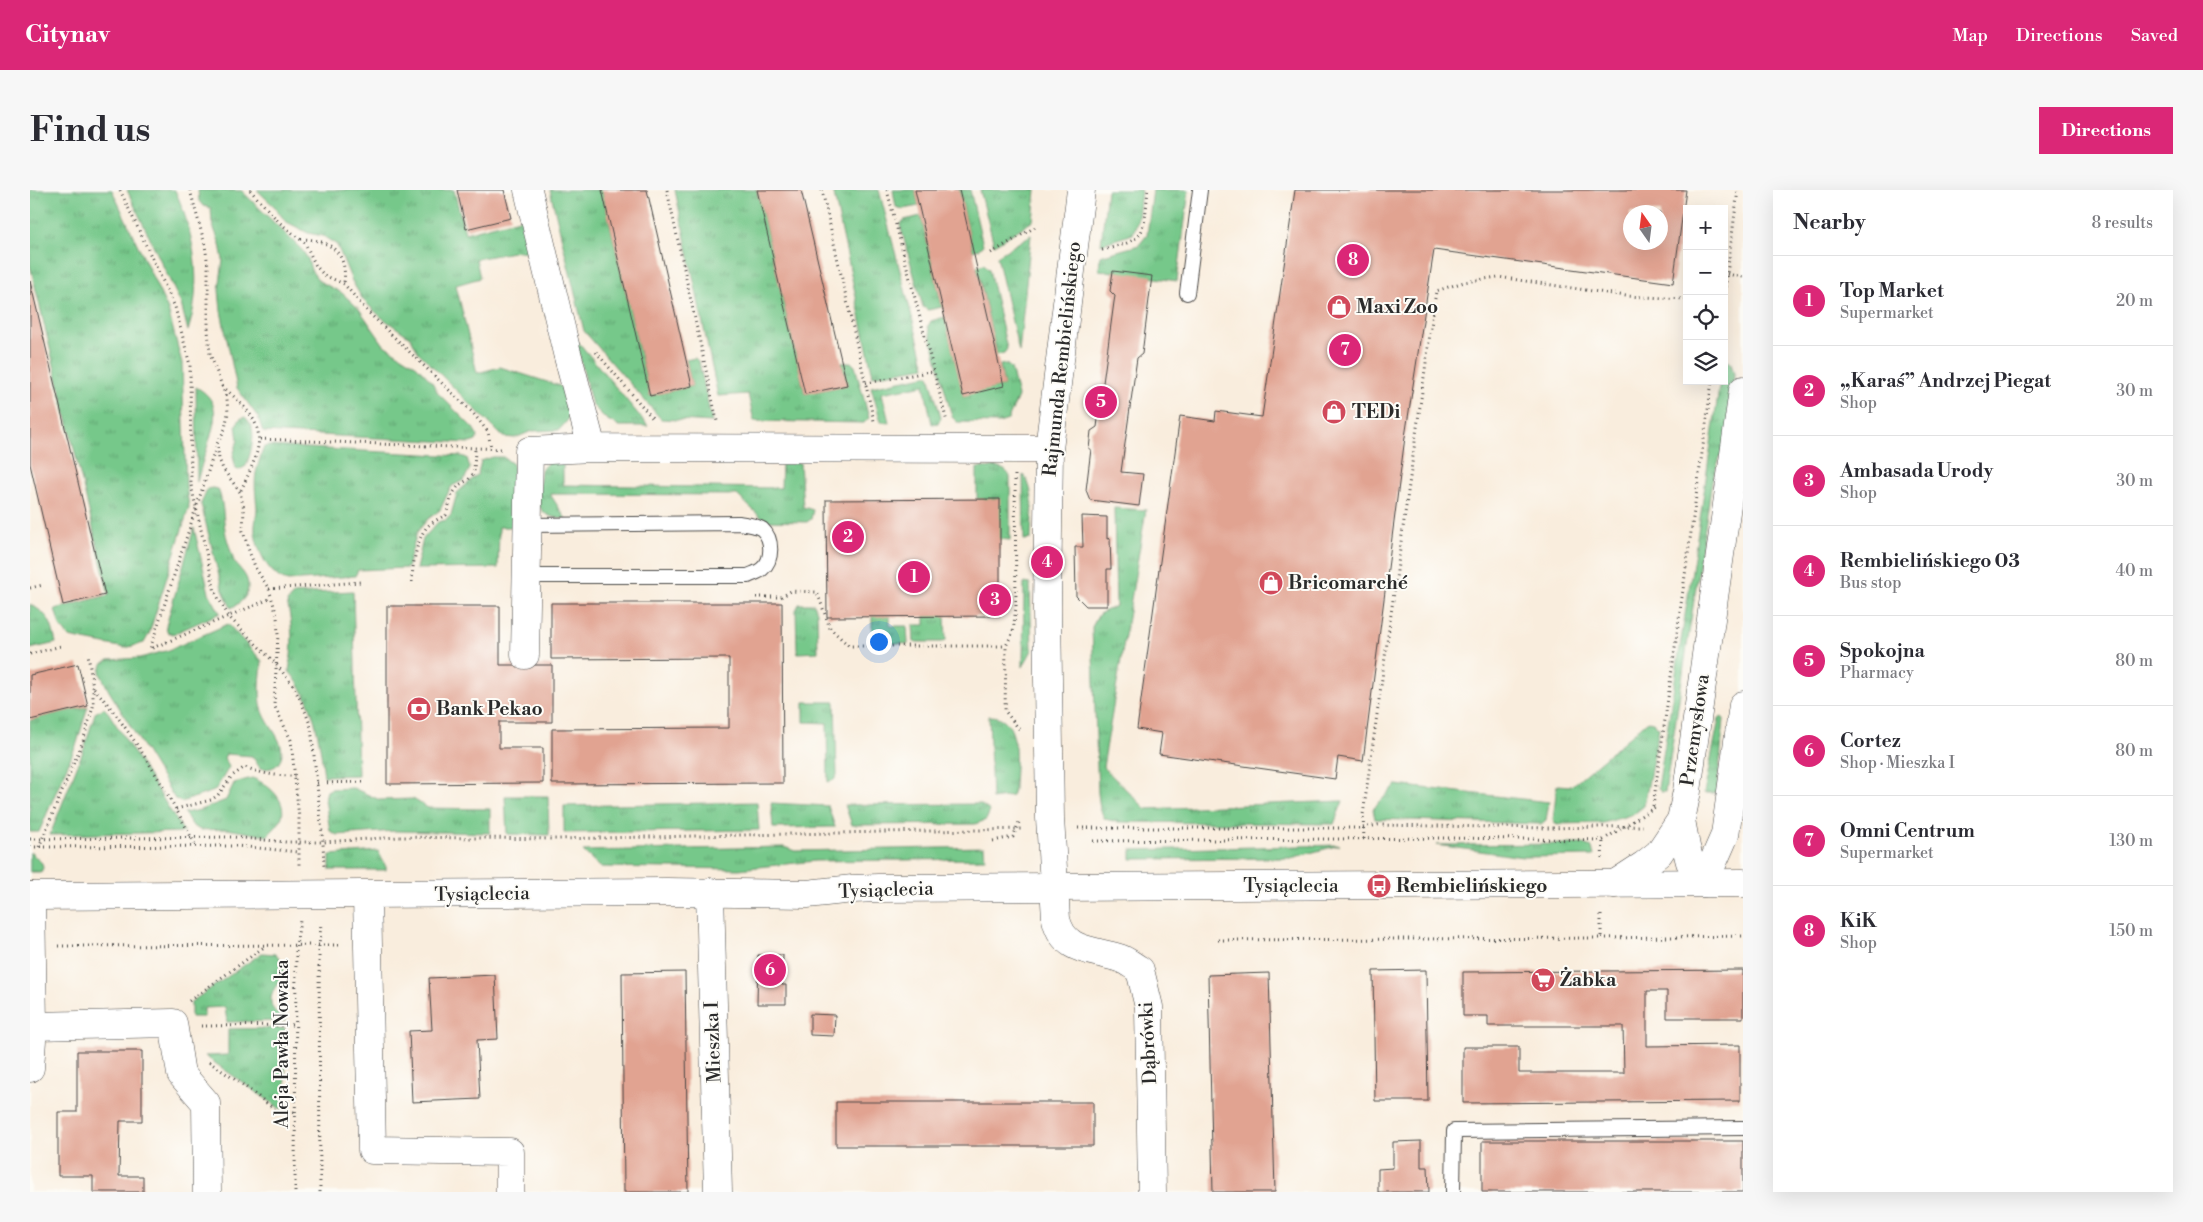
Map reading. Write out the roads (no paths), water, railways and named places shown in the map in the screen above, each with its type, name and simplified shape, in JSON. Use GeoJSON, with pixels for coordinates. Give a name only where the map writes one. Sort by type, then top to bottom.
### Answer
{"type":"FeatureCollection","features":[{"type":"Feature","properties":{"kind":"street"},"geometry":{"type":"LineString","coordinates":[[528,190],[592,448]]}},
{"type":"Feature","properties":{"kind":"street","name":"Rajmunda Rembielińskiego"},"geometry":{"type":"LineString","coordinates":[[1054,887],[1051,828],[1047,609],[1048,448],[1081,190]]}},
{"type":"Feature","properties":{"kind":"street","name":"Przemysłowa"},"geometry":{"type":"LineString","coordinates":[[1704,883],[1690,862],[1680,818],[1743,390]]}},
{"type":"Feature","properties":{"kind":"street"},"geometry":{"type":"LineString","coordinates":[[525,655],[526,525],[529,451],[592,448],[1048,448]]}},
{"type":"Feature","properties":{"kind":"street"},"geometry":{"type":"LineString","coordinates":[[1704,883],[1726,835],[1743,704]]}},
{"type":"Feature","properties":{"kind":"street"},"geometry":{"type":"LineString","coordinates":[[1734,781],[1743,824]]}},
{"type":"Feature","properties":{"kind":"street"},"geometry":{"type":"LineString","coordinates":[[1608,884],[1644,865],[1659,852],[1680,818]]}},
{"type":"Feature","properties":{"kind":"street","name":"Tysiąclecia"},"geometry":{"type":"LineString","coordinates":[[31,896],[301,896],[710,892],[807,894],[853,889],[1743,883]]}},
{"type":"Feature","properties":{"kind":"street","name":"Dąbrówki"},"geometry":{"type":"LineString","coordinates":[[1054,887],[1058,926],[1070,944],[1094,953],[1120,958],[1140,970],[1149,1007],[1152,1192]]}},
{"type":"Feature","properties":{"kind":"street","name":"Mieszka I"},"geometry":{"type":"LineString","coordinates":[[710,892],[718,1192]]}},
{"type":"Feature","properties":{"kind":"street"},"geometry":{"type":"LineString","coordinates":[[367,895],[372,1150],[510,1152],[510,1192]]}},
{"type":"Feature","properties":{"kind":"street"},"geometry":{"type":"LineString","coordinates":[[30,1068],[34,1026],[31,984],[33,946],[31,896]]}},
{"type":"Feature","properties":{"kind":"street"},"geometry":{"type":"LineString","coordinates":[[34,1026],[173,1023],[182,1074],[206,1103],[206,1192]]}},
{"type":"Feature","properties":{"kind":"lane"},"geometry":{"type":"LineString","coordinates":[[1187,293],[1200,190]]}},
{"type":"Feature","properties":{"kind":"lane"},"geometry":{"type":"LineString","coordinates":[[526,525],[739,523],[751,525],[762,530],[770,543],[770,554],[763,569],[748,576],[526,576]]}},
{"type":"Feature","properties":{"kind":"lane"},"geometry":{"type":"LineString","coordinates":[[1453,1192],[1454,1131],[1743,1128]]}},
{"type":"Feature","properties":{"kind":"place","name":"KiK"},"geometry":{"type":"Point","coordinates":[1353,260]}},
{"type":"Feature","properties":{"kind":"place","name":"Maxi Zoo"},"geometry":{"type":"Point","coordinates":[1339,307]}},
{"type":"Feature","properties":{"kind":"place","name":"Omni Centrum"},"geometry":{"type":"Point","coordinates":[1345,350]}},
{"type":"Feature","properties":{"kind":"place","name":"Spokojna"},"geometry":{"type":"Point","coordinates":[1101,402]}},
{"type":"Feature","properties":{"kind":"place","name":"TEDi"},"geometry":{"type":"Point","coordinates":[1334,412]}},
{"type":"Feature","properties":{"kind":"place","name":"„Karaś” Andrzej Piegat"},"geometry":{"type":"Point","coordinates":[848,537]}},
{"type":"Feature","properties":{"kind":"place","name":"Rembielińskiego 03"},"geometry":{"type":"Point","coordinates":[1047,562]}},
{"type":"Feature","properties":{"kind":"place","name":"Top Market"},"geometry":{"type":"Point","coordinates":[914,577]}},
{"type":"Feature","properties":{"kind":"place","name":"Bricomarché"},"geometry":{"type":"Point","coordinates":[1271,583]}},
{"type":"Feature","properties":{"kind":"place","name":"Ambasada Urody"},"geometry":{"type":"Point","coordinates":[995,600]}},
{"type":"Feature","properties":{"kind":"place","name":"Bank Pekao"},"geometry":{"type":"Point","coordinates":[419,709]}},
{"type":"Feature","properties":{"kind":"place","name":"Rembielińskiego"},"geometry":{"type":"Point","coordinates":[1379,886]}},
{"type":"Feature","properties":{"kind":"place","name":"Cortez"},"geometry":{"type":"Point","coordinates":[770,970]}},
{"type":"Feature","properties":{"kind":"place","name":"Żabka"},"geometry":{"type":"Point","coordinates":[1543,980]}}]}
